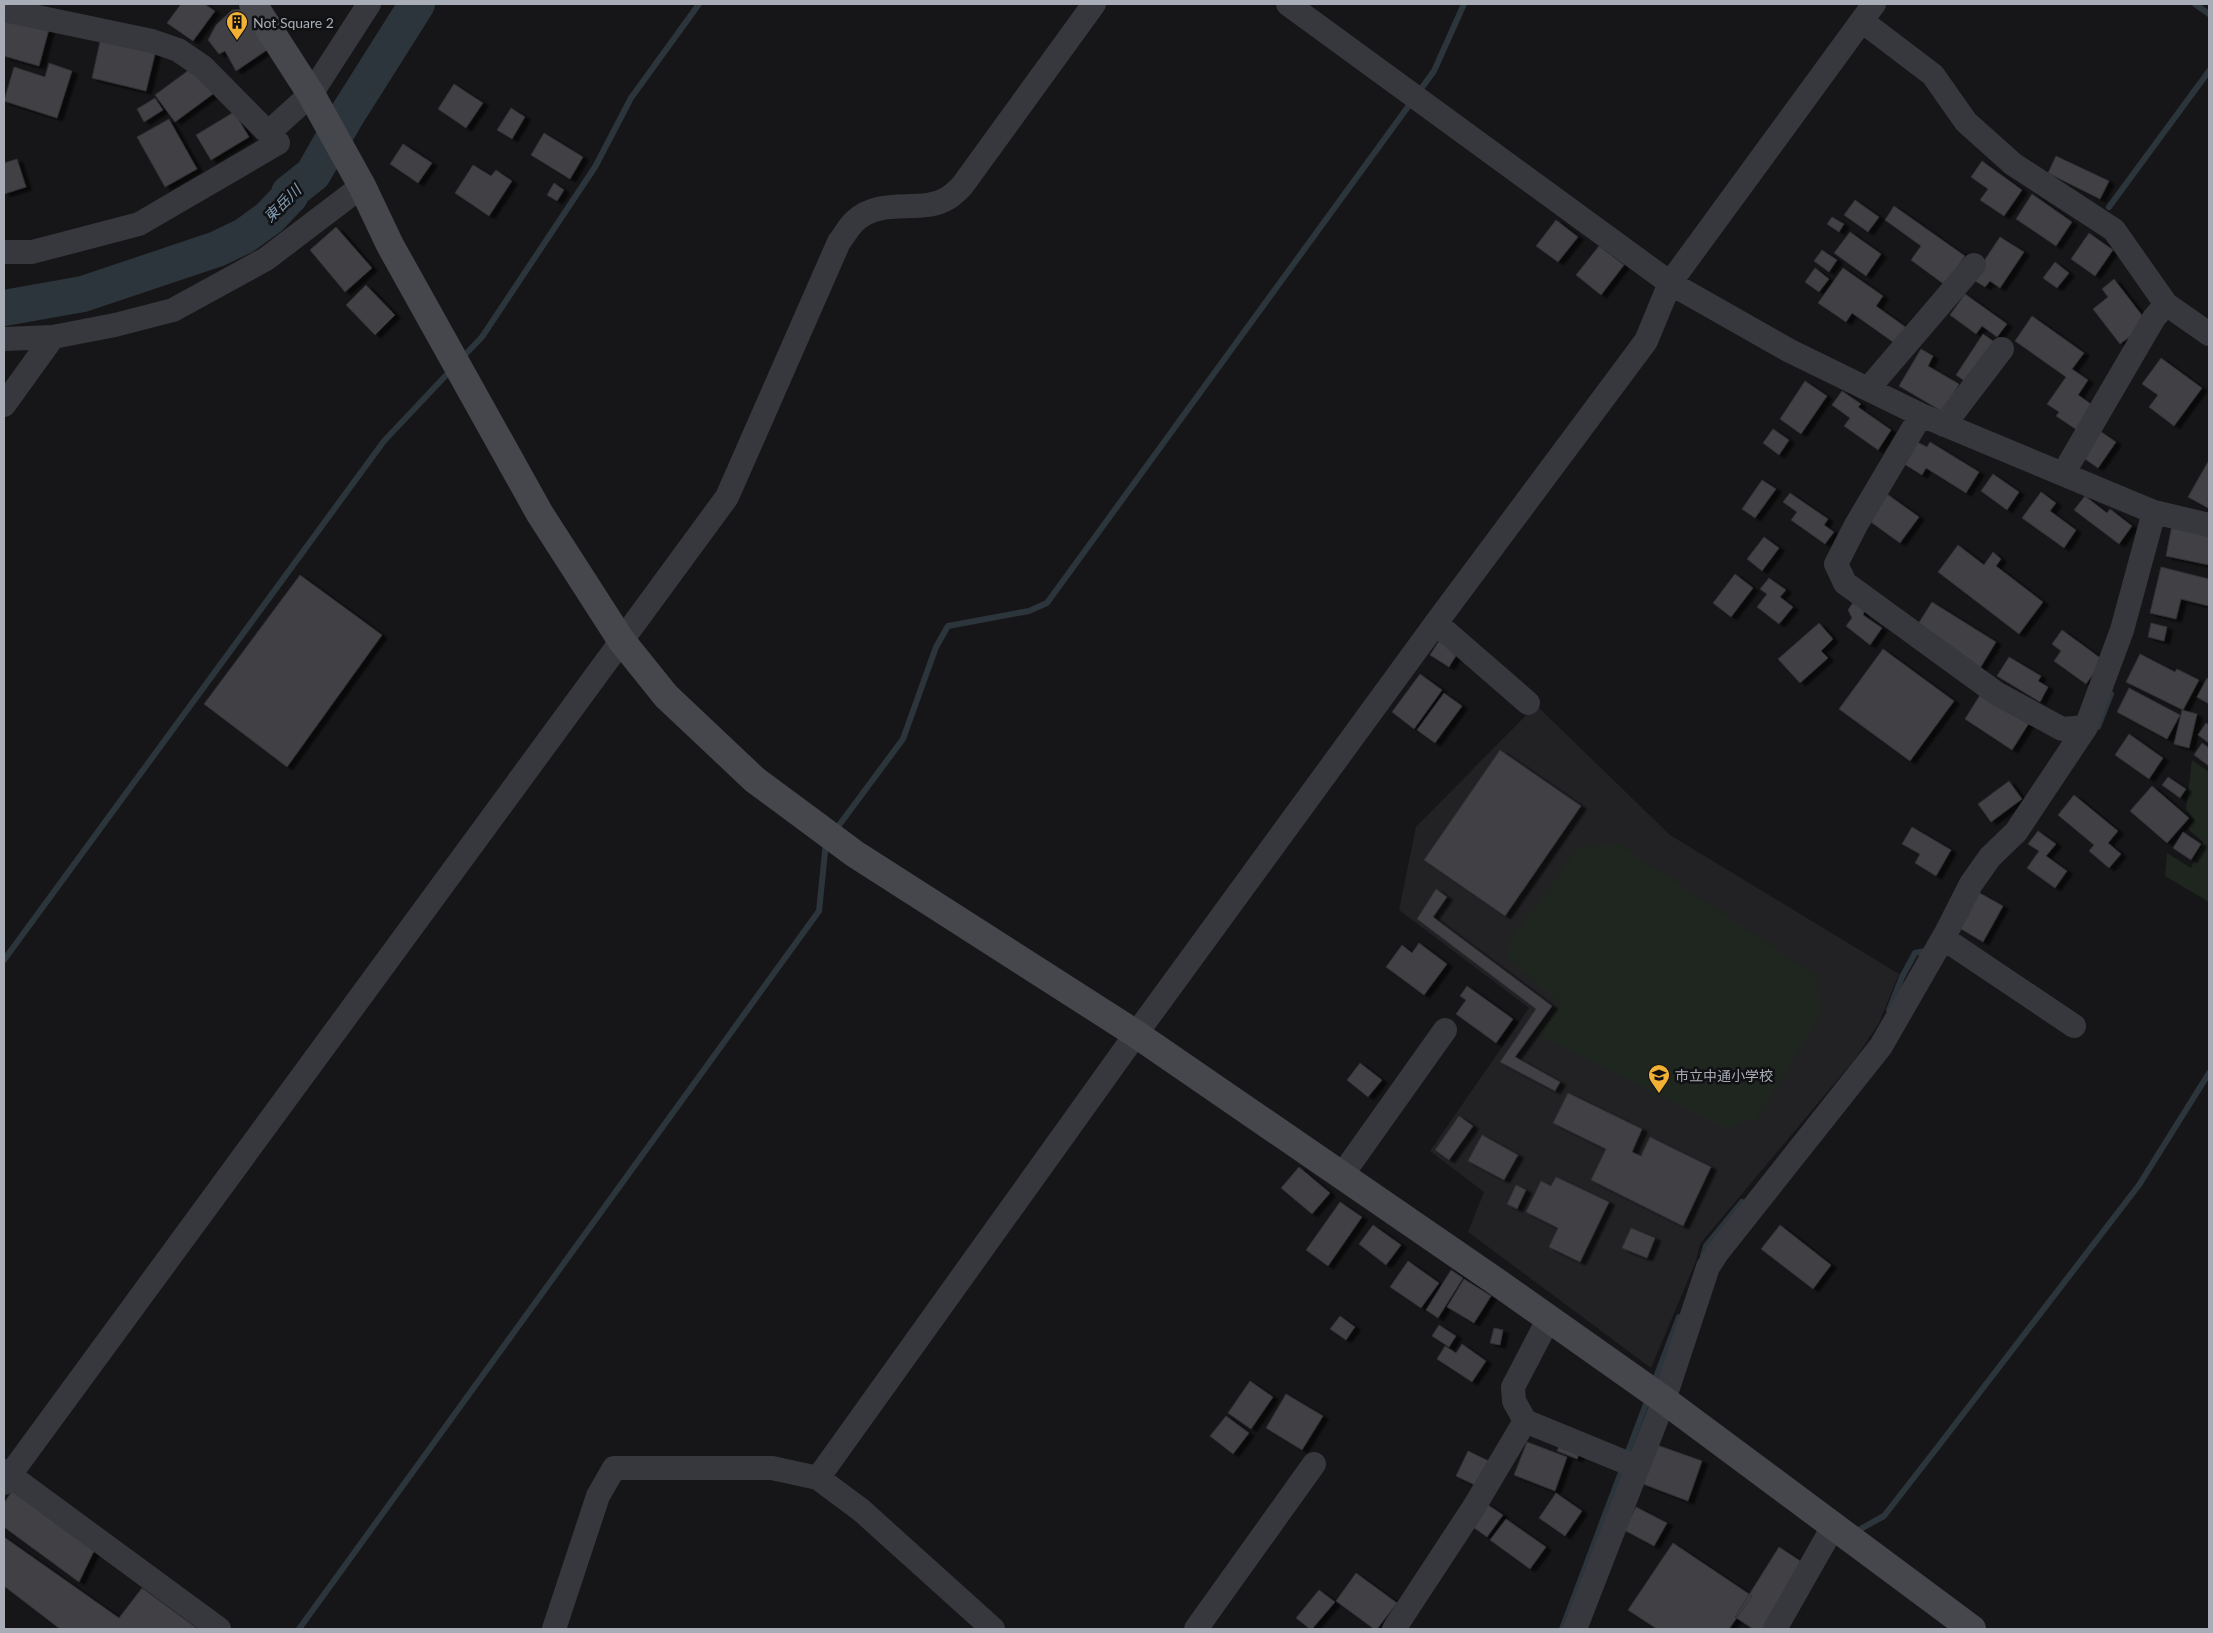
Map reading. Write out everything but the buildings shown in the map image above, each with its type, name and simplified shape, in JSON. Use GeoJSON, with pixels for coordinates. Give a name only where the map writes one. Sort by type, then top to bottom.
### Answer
{"type":"FeatureCollection","features":[{"type":"Feature","properties":{"kind":"street"},"geometry":{"type":"LineString","coordinates":[[253,4],[311,94],[362,186],[390,245],[540,514],[621,640],[666,696],[755,780],[855,854],[1136,1034],[1342,1176],[1664,1400],[1972,1629]]}},
{"type":"Feature","properties":{"kind":"street"},"geometry":{"type":"LineString","coordinates":[[268,133],[311,94],[369,4]]}},
{"type":"Feature","properties":{"kind":"street"},"geometry":{"type":"LineString","coordinates":[[218,1629],[6,1477],[727,497],[840,242],[856,220],[873,210],[891,206],[928,204],[947,199],[962,186],[1094,4]]}},
{"type":"Feature","properties":{"kind":"street"},"geometry":{"type":"LineString","coordinates":[[1288,4],[1670,283],[1790,351],[1944,425],[2154,512],[2209,525]]}},
{"type":"Feature","properties":{"kind":"street"},"geometry":{"type":"LineString","coordinates":[[4,10],[152,41],[178,50],[203,67],[278,143],[139,224],[32,252],[4,252]]}},
{"type":"Feature","properties":{"kind":"street"},"geometry":{"type":"LineString","coordinates":[[818,1478],[1136,1034],[1436,623],[1646,341],[1670,283],[1868,12],[1933,75],[1966,122],[2013,164],[2114,230],[2166,304],[2209,334]]}},
{"type":"Feature","properties":{"kind":"street"},"geometry":{"type":"LineString","coordinates":[[4,339],[53,337],[115,325],[173,310],[266,259],[362,186]]}},
{"type":"Feature","properties":{"kind":"street"},"geometry":{"type":"LineString","coordinates":[[1868,389],[1974,264]]}},
{"type":"Feature","properties":{"kind":"street"},"geometry":{"type":"LineString","coordinates":[[2063,474],[2154,318],[2166,304]]}},
{"type":"Feature","properties":{"kind":"street"},"geometry":{"type":"LineString","coordinates":[[4,405],[53,337]]}},
{"type":"Feature","properties":{"kind":"street"},"geometry":{"type":"LineString","coordinates":[[1944,425],[2002,349]]}},
{"type":"Feature","properties":{"kind":"street"},"geometry":{"type":"LineString","coordinates":[[1921,415],[1856,525],[1836,564],[1845,583],[1996,693],[2062,729],[2086,728]]}},
{"type":"Feature","properties":{"kind":"street"},"geometry":{"type":"LineString","coordinates":[[1575,1629],[1664,1400],[1708,1267],[1881,1046],[1976,877],[1990,857],[2016,832],[2086,728],[2122,630],[2154,512]]}},
{"type":"Feature","properties":{"kind":"street"},"geometry":{"type":"LineString","coordinates":[[1436,623],[1528,703]]}},
{"type":"Feature","properties":{"kind":"street"},"geometry":{"type":"LineString","coordinates":[[1943,938],[2074,1026]]}},
{"type":"Feature","properties":{"kind":"street"},"geometry":{"type":"LineString","coordinates":[[1342,1176],[1445,1030]]}},
{"type":"Feature","properties":{"kind":"street"},"geometry":{"type":"LineString","coordinates":[[1548,1320],[1513,1387],[1514,1401],[1525,1421],[1637,1467]]}},
{"type":"Feature","properties":{"kind":"street"},"geometry":{"type":"LineString","coordinates":[[1394,1629],[1474,1507],[1525,1421]]}},
{"type":"Feature","properties":{"kind":"street"},"geometry":{"type":"LineString","coordinates":[[1196,1629],[1314,1464]]}},
{"type":"Feature","properties":{"kind":"street"},"geometry":{"type":"LineString","coordinates":[[554,1629],[598,1496],[614,1468],[772,1468],[818,1478],[861,1510],[993,1629]]}},
{"type":"Feature","properties":{"kind":"street"},"geometry":{"type":"LineString","coordinates":[[1775,1629],[1844,1532]]}},
{"type":"Feature","properties":{"kind":"shaded area"},"geometry":{"type":"Polygon","coordinates":[[[1536,705],[1670,835],[1899,974],[1879,1023],[1855,1059],[1700,1244],[1696,1261],[1651,1368],[1468,1232],[1484,1192],[1430,1151],[1529,1008],[1399,910],[1416,827],[1536,705]]]}},
{"type":"Feature","properties":{"kind":"shaded area"},"geometry":{"type":"Polygon","coordinates":[[[2192,760],[2209,772],[2209,902],[2165,876],[2167,853],[2191,868],[2203,842],[2188,829],[2194,819],[2186,809],[2192,760]]]}},
{"type":"Feature","properties":{"kind":"shaded area"},"geometry":{"type":"Polygon","coordinates":[[[1619,844],[1815,975],[1822,1015],[1756,1119],[1726,1129],[1538,1036],[1561,1003],[1508,960],[1509,941],[1579,847],[1619,844]]]}},
{"type":"Feature","properties":{"kind":"waterway","name":"東岳川"},"geometry":{"type":"LineString","coordinates":[[4,308],[83,294],[217,249],[244,236],[269,218],[290,196],[289,193],[313,174],[345,118],[417,4]]}},
{"type":"Feature","properties":{"kind":"waterway"},"geometry":{"type":"LineString","coordinates":[[461,359],[482,337],[595,167],[631,98],[699,4]]}},
{"type":"Feature","properties":{"kind":"waterway"},"geometry":{"type":"LineString","coordinates":[[834,832],[903,739],[936,647],[948,626],[1029,611],[1047,603],[1434,71],[1464,4]]}},
{"type":"Feature","properties":{"kind":"waterway"},"geometry":{"type":"LineString","coordinates":[[2195,4],[2209,14]]}},
{"type":"Feature","properties":{"kind":"waterway"},"geometry":{"type":"LineString","coordinates":[[2109,207],[2209,71]]}},
{"type":"Feature","properties":{"kind":"waterway"},"geometry":{"type":"LineString","coordinates":[[4,960],[384,441],[451,370]]}},
{"type":"Feature","properties":{"kind":"waterway"},"geometry":{"type":"LineString","coordinates":[[2098,727],[2111,694]]}},
{"type":"Feature","properties":{"kind":"waterway"},"geometry":{"type":"LineString","coordinates":[[299,1629],[819,911],[826,842]]}},
{"type":"Feature","properties":{"kind":"waterway"},"geometry":{"type":"LineString","coordinates":[[1889,1010],[1902,977],[1915,953],[1930,950]]}},
{"type":"Feature","properties":{"kind":"waterway"},"geometry":{"type":"LineString","coordinates":[[1855,1532],[1884,1516],[1940,1444],[2139,1185],[2209,1073]]}},
{"type":"Feature","properties":{"kind":"waterway"},"geometry":{"type":"LineString","coordinates":[[1703,1256],[1706,1246],[1742,1202]]}},
{"type":"Feature","properties":{"kind":"waterway"},"geometry":{"type":"LineString","coordinates":[[1653,1385],[1679,1317]]}},
{"type":"Feature","properties":{"kind":"waterway"},"geometry":{"type":"LineString","coordinates":[[1626,1457],[1649,1396]]}},
{"type":"Feature","properties":{"kind":"waterway"},"geometry":{"type":"LineString","coordinates":[[1562,1629],[1623,1467]]}},
{"type":"Feature","properties":{"kind":"place","name":"Not Square 2"},"geometry":{"type":"Point","coordinates":[237,41]}},
{"type":"Feature","properties":{"kind":"place","name":"市立中通小学校"},"geometry":{"type":"Point","coordinates":[1659,1094]}}]}
